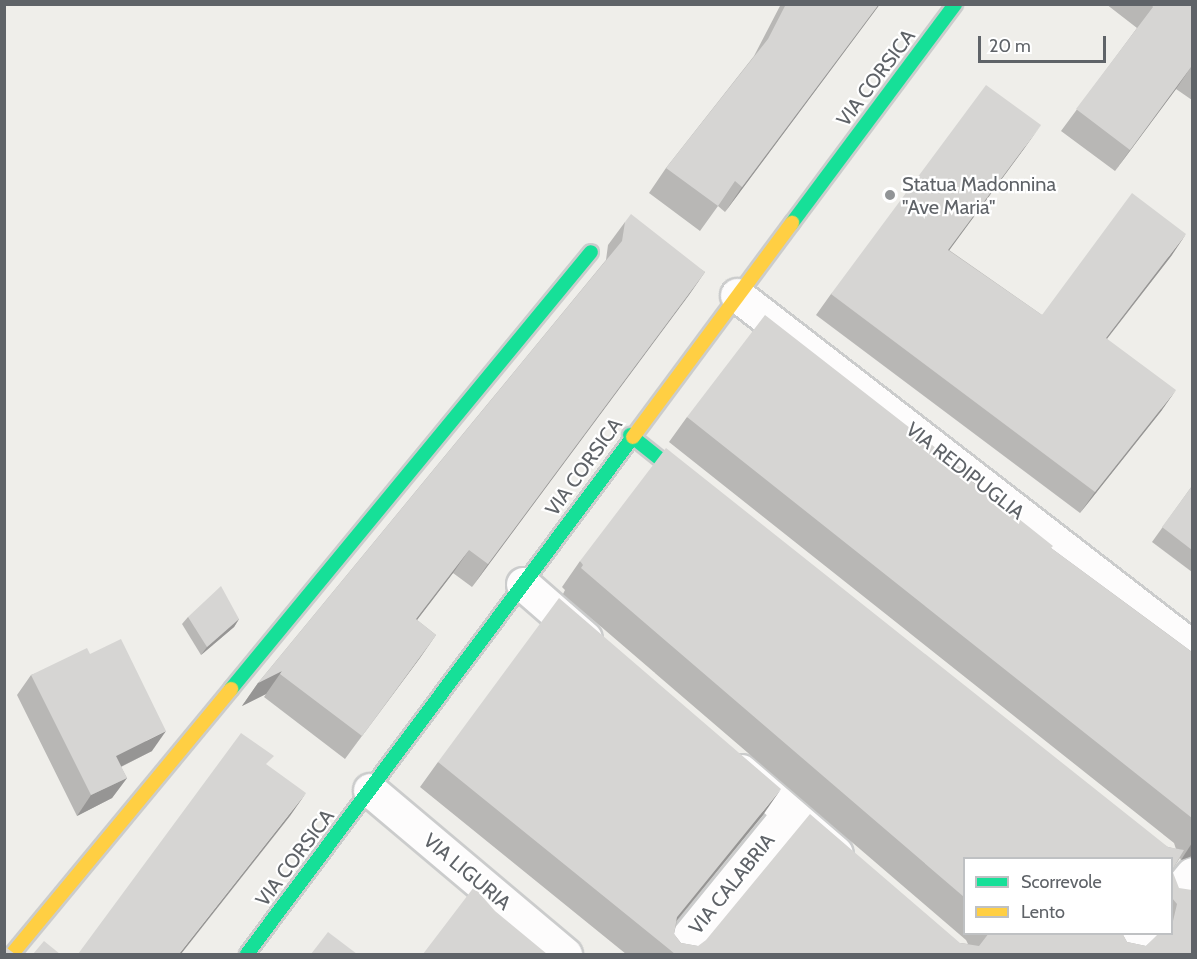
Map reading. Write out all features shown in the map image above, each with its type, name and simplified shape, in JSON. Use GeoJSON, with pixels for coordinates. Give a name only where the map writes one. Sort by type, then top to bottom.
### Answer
{"type":"FeatureCollection","features":[{"type":"Feature","properties":{"kind":"street","name":"VIA CORSICA"},"geometry":{"type":"LineString","coordinates":[[248,954],[523,584],[630,435],[955,4]]}},
{"type":"Feature","properties":{"kind":"street"},"geometry":{"type":"LineString","coordinates":[[12,954],[591,252]]}},
{"type":"Feature","properties":{"kind":"street","name":"VIA REDIPUGLIA"},"geometry":{"type":"LineString","coordinates":[[737,295],[1192,648]]}},
{"type":"Feature","properties":{"kind":"street"},"geometry":{"type":"LineString","coordinates":[[630,435],[705,495]]}},
{"type":"Feature","properties":{"kind":"street"},"geometry":{"type":"LineString","coordinates":[[523,584],[612,660]]}},
{"type":"Feature","properties":{"kind":"street"},"geometry":{"type":"LineString","coordinates":[[718,752],[859,873]]}},
{"type":"Feature","properties":{"kind":"street","name":"VIA LIGURIA"},"geometry":{"type":"LineString","coordinates":[[370,790],[565,954]]}},
{"type":"Feature","properties":{"kind":"street","name":"VIA CALABRIA"},"geometry":{"type":"LineString","coordinates":[[674,954],[789,813]]}},
{"type":"Feature","properties":{"kind":"street"},"geometry":{"type":"LineString","coordinates":[[1122,954],[1139,935]]}},
{"type":"Feature","properties":{"kind":"building"},"geometry":{"type":"Polygon","coordinates":[[[786,4],[879,4],[742,187],[735,181],[718,206],[666,168],[768,39],[786,4]]]}},
{"type":"Feature","properties":{"kind":"building"},"geometry":{"type":"Polygon","coordinates":[[[1151,4],[1192,4],[1192,68],[1130,150],[1076,109],[1153,7],[1151,4]]]}},
{"type":"Feature","properties":{"kind":"building"},"geometry":{"type":"Polygon","coordinates":[[[986,85],[1041,125],[948,250],[1042,315],[1132,193],[1186,234],[1106,338],[1176,390],[1095,492],[831,294],[986,85]]]}},
{"type":"Feature","properties":{"kind":"building"},"geometry":{"type":"Polygon","coordinates":[[[631,214],[705,272],[488,564],[469,550],[416,619],[436,635],[362,736],[280,674],[282,671],[258,683],[622,241],[625,222],[631,214]]]}},
{"type":"Feature","properties":{"kind":"building"},"geometry":{"type":"Polygon","coordinates":[[[765,315],[973,477],[970,480],[1053,546],[1051,548],[1192,652],[1192,818],[687,417],[765,315]]]}},
{"type":"Feature","properties":{"kind":"building"},"geometry":{"type":"Polygon","coordinates":[[[666,448],[1168,847],[1184,850],[1173,868],[1173,857],[963,857],[963,896],[581,568],[583,565],[580,561],[666,448]]]}},
{"type":"Feature","properties":{"kind":"building"},"geometry":{"type":"Polygon","coordinates":[[[1192,486],[1192,550],[1162,527],[1192,486]]]}},
{"type":"Feature","properties":{"kind":"building"},"geometry":{"type":"Polygon","coordinates":[[[221,586],[239,619],[207,647],[188,617],[221,586]]]}},
{"type":"Feature","properties":{"kind":"building"},"geometry":{"type":"Polygon","coordinates":[[[559,598],[781,789],[677,917],[674,934],[681,943],[698,946],[706,940],[810,814],[960,943],[979,946],[987,935],[1123,935],[1127,942],[1146,946],[1157,935],[1173,935],[1177,904],[1173,899],[1173,873],[1179,888],[1192,890],[1192,954],[675,954],[438,762],[559,598]]]}},
{"type":"Feature","properties":{"kind":"building"},"geometry":{"type":"Polygon","coordinates":[[[121,639],[166,731],[116,756],[127,778],[91,795],[31,675],[87,648],[90,654],[121,639]]]}},
{"type":"Feature","properties":{"kind":"building"},"geometry":{"type":"Polygon","coordinates":[[[241,733],[274,756],[266,764],[306,793],[179,954],[78,954],[241,733]]]}},
{"type":"Feature","properties":{"kind":"building"},"geometry":{"type":"Polygon","coordinates":[[[474,887],[495,911],[547,954],[423,954],[474,887]]]}},
{"type":"Feature","properties":{"kind":"building"},"geometry":{"type":"Polygon","coordinates":[[[328,932],[357,954],[311,954],[328,932]]]}},
{"type":"Feature","properties":{"kind":"building"},"geometry":{"type":"Polygon","coordinates":[[[44,941],[60,954],[33,954],[44,941]]]}},
{"type":"Feature","properties":{"kind":"building"},"geometry":{"type":"Polygon","coordinates":[[[4,946],[15,954],[4,954],[4,946]]]}},
{"type":"Feature","properties":{"kind":"traffic: fast"},"geometry":{"type":"LineString","coordinates":[[792,223],[955,4]]}},
{"type":"Feature","properties":{"kind":"traffic: fast"},"geometry":{"type":"LineString","coordinates":[[231,689],[591,252]]}},
{"type":"Feature","properties":{"kind":"traffic: fast"},"geometry":{"type":"LineString","coordinates":[[630,435],[694,486]]}},
{"type":"Feature","properties":{"kind":"traffic: fast"},"geometry":{"type":"LineString","coordinates":[[247,954],[633,437]]}},
{"type":"Feature","properties":{"kind":"traffic: slow"},"geometry":{"type":"LineString","coordinates":[[633,437],[792,223]]}},
{"type":"Feature","properties":{"kind":"traffic: slow"},"geometry":{"type":"LineString","coordinates":[[12,954],[231,689]]}},
{"type":"Feature","properties":{"kind":"place","name":"Statua Madonnina \"Ave Maria\""},"geometry":{"type":"Point","coordinates":[890,195]}}]}
